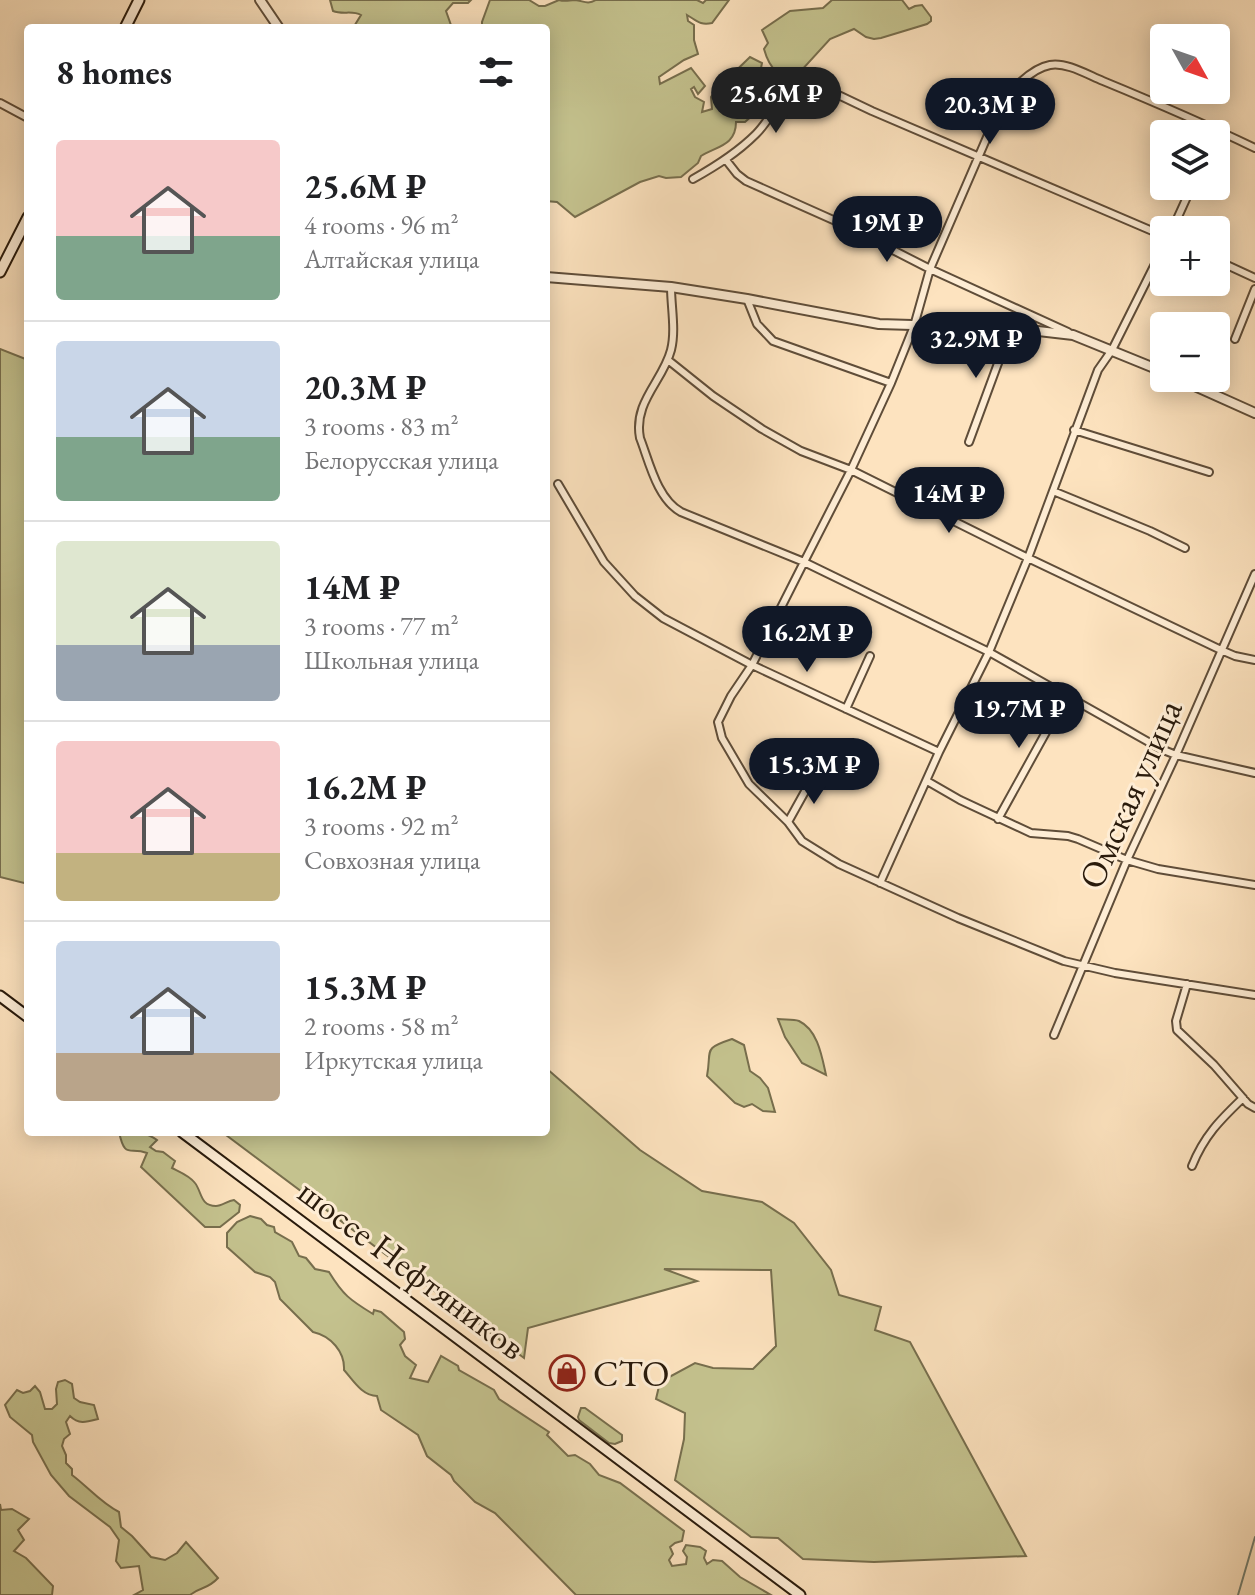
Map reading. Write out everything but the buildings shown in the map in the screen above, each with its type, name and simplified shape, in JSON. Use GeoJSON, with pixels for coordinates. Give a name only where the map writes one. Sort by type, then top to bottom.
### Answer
{"type":"FeatureCollection","features":[{"type":"Feature","properties":{"kind":"main road"},"geometry":{"type":"LineString","coordinates":[[127,24],[139,0]]}},
{"type":"Feature","properties":{"kind":"main road"},"geometry":{"type":"LineString","coordinates":[[0,272],[24,225]]}},
{"type":"Feature","properties":{"kind":"main road"},"geometry":{"type":"LineString","coordinates":[[0,996],[24,1014]]}},
{"type":"Feature","properties":{"kind":"main road","name":"шоссе Нефтяников"},"geometry":{"type":"LineString","coordinates":[[187,1136],[800,1595]]}},
{"type":"Feature","properties":{"kind":"street"},"geometry":{"type":"LineString","coordinates":[[260,0],[276,24]]}},
{"type":"Feature","properties":{"kind":"street"},"geometry":{"type":"LineString","coordinates":[[1192,120],[1065,66],[1043,67],[1017,84],[1004,99],[930,269],[914,326],[891,383],[851,470],[752,665],[719,717],[718,728],[746,781],[807,845],[839,864],[1055,958],[1083,966],[1255,995]]}},
{"type":"Feature","properties":{"kind":"street"},"geometry":{"type":"LineString","coordinates":[[693,179],[726,160],[760,129],[790,89],[809,81],[1150,230]]}},
{"type":"Feature","properties":{"kind":"street"},"geometry":{"type":"LineString","coordinates":[[0,103],[24,116]]}},
{"type":"Feature","properties":{"kind":"street"},"geometry":{"type":"LineString","coordinates":[[1230,137],[1255,148]]}},
{"type":"Feature","properties":{"kind":"street"},"geometry":{"type":"LineString","coordinates":[[726,160],[746,181],[1073,335],[1150,366]]}},
{"type":"Feature","properties":{"kind":"street"},"geometry":{"type":"LineString","coordinates":[[1230,266],[1255,278]]}},
{"type":"Feature","properties":{"kind":"street"},"geometry":{"type":"LineString","coordinates":[[880,883],[939,752],[989,652],[1028,558],[1098,370],[1112,350],[1150,274]]}},
{"type":"Feature","properties":{"kind":"street"},"geometry":{"type":"LineString","coordinates":[[550,277],[671,287],[864,322],[1011,328],[1073,335]]}},
{"type":"Feature","properties":{"kind":"street"},"geometry":{"type":"LineString","coordinates":[[671,287],[673,334],[668,360],[649,390],[638,430],[668,502],[681,512],[804,562],[989,652],[1161,749],[1255,773]]}},
{"type":"Feature","properties":{"kind":"street"},"geometry":{"type":"LineString","coordinates":[[1235,339],[1255,289]]}},
{"type":"Feature","properties":{"kind":"street"},"geometry":{"type":"LineString","coordinates":[[747,299],[757,324],[777,344],[891,383]]}},
{"type":"Feature","properties":{"kind":"street"},"geometry":{"type":"LineString","coordinates":[[969,442],[1011,328]]}},
{"type":"Feature","properties":{"kind":"street"},"geometry":{"type":"LineString","coordinates":[[668,360],[713,396],[801,451],[851,470],[1221,650],[1255,660]]}},
{"type":"Feature","properties":{"kind":"street"},"geometry":{"type":"LineString","coordinates":[[1208,392],[1255,413]]}},
{"type":"Feature","properties":{"kind":"street"},"geometry":{"type":"LineString","coordinates":[[1074,430],[1209,472]]}},
{"type":"Feature","properties":{"kind":"street"},"geometry":{"type":"LineString","coordinates":[[558,484],[604,562],[635,596],[663,618],[752,665],[939,752]]}},
{"type":"Feature","properties":{"kind":"street"},"geometry":{"type":"LineString","coordinates":[[1053,491],[1185,548]]}},
{"type":"Feature","properties":{"kind":"street","name":"Омская улица"},"geometry":{"type":"LineString","coordinates":[[1054,1035],[1127,860],[1255,574]]}},
{"type":"Feature","properties":{"kind":"street"},"geometry":{"type":"LineString","coordinates":[[846,709],[870,656]]}},
{"type":"Feature","properties":{"kind":"street"},"geometry":{"type":"LineString","coordinates":[[998,819],[1066,696]]}},
{"type":"Feature","properties":{"kind":"street"},"geometry":{"type":"LineString","coordinates":[[788,822],[808,786],[821,774]]}},
{"type":"Feature","properties":{"kind":"street"},"geometry":{"type":"LineString","coordinates":[[927,781],[1031,833],[1068,836],[1158,869],[1255,885]]}},
{"type":"Feature","properties":{"kind":"street"},"geometry":{"type":"LineString","coordinates":[[1187,984],[1176,1021],[1177,1030],[1255,1108]]}},
{"type":"Feature","properties":{"kind":"street"},"geometry":{"type":"LineString","coordinates":[[1192,1166],[1210,1131],[1243,1098]]}},
{"type":"Feature","properties":{"kind":"shaded area"},"geometry":{"type":"Polygon","coordinates":[[[330,0],[471,0],[468,3],[453,3],[446,11],[451,24],[355,24],[361,15],[333,11],[330,0]]]}},
{"type":"Feature","properties":{"kind":"shaded area"},"geometry":{"type":"Polygon","coordinates":[[[490,0],[529,0],[545,6],[559,0],[697,0],[703,3],[706,0],[729,0],[712,23],[701,23],[687,15],[688,21],[694,25],[698,54],[659,77],[660,84],[691,68],[705,86],[698,94],[694,87],[691,89],[695,97],[704,102],[702,112],[712,109],[711,97],[715,91],[750,57],[762,63],[761,68],[775,80],[772,85],[777,90],[774,95],[766,94],[762,107],[745,122],[736,122],[729,140],[701,156],[698,163],[681,177],[659,176],[640,182],[575,217],[557,202],[550,201],[550,24],[482,22],[490,0]]]}},
{"type":"Feature","properties":{"kind":"shaded area"},"geometry":{"type":"Polygon","coordinates":[[[832,0],[902,0],[909,9],[922,5],[931,21],[874,39],[854,29],[830,39],[800,72],[787,76],[776,71],[766,56],[764,49],[768,43],[762,30],[790,11],[823,8],[832,0]]]}},
{"type":"Feature","properties":{"kind":"shaded area"},"geometry":{"type":"Polygon","coordinates":[[[0,349],[24,358],[24,883],[0,877],[0,349]]]}},
{"type":"Feature","properties":{"kind":"shaded area"},"geometry":{"type":"Polygon","coordinates":[[[778,1019],[799,1021],[811,1031],[826,1075],[802,1063],[785,1037],[778,1019]]]}},
{"type":"Feature","properties":{"kind":"shaded area"},"geometry":{"type":"Polygon","coordinates":[[[732,1039],[744,1045],[750,1071],[768,1088],[775,1112],[763,1111],[752,1104],[744,1107],[735,1103],[707,1076],[712,1048],[732,1039]]]}},
{"type":"Feature","properties":{"kind":"shaded area"},"geometry":{"type":"Polygon","coordinates":[[[550,1071],[640,1150],[702,1191],[762,1202],[794,1223],[831,1270],[839,1295],[881,1307],[875,1330],[910,1342],[1026,1556],[874,1562],[803,1559],[778,1538],[751,1537],[675,1480],[684,1439],[685,1413],[656,1399],[660,1382],[695,1363],[713,1368],[753,1369],[776,1346],[771,1270],[664,1269],[697,1281],[528,1328],[524,1358],[227,1136],[550,1136],[550,1071]]]}},
{"type":"Feature","properties":{"kind":"shaded area"},"geometry":{"type":"Polygon","coordinates":[[[120,1136],[153,1137],[157,1140],[150,1147],[175,1161],[172,1168],[193,1181],[207,1204],[218,1206],[234,1200],[240,1205],[239,1212],[220,1227],[205,1227],[141,1167],[147,1153],[126,1149],[120,1136]]]}},
{"type":"Feature","properties":{"kind":"shaded area"},"geometry":{"type":"Polygon","coordinates":[[[250,1216],[274,1227],[275,1232],[292,1242],[299,1256],[306,1258],[315,1269],[329,1272],[353,1301],[373,1314],[374,1310],[381,1312],[404,1332],[405,1339],[400,1345],[405,1356],[416,1365],[410,1378],[428,1382],[441,1356],[458,1366],[459,1370],[494,1390],[499,1399],[549,1432],[547,1435],[568,1456],[575,1455],[590,1464],[599,1475],[620,1483],[684,1531],[682,1541],[670,1547],[672,1566],[686,1564],[687,1557],[683,1551],[686,1545],[700,1547],[706,1551],[704,1558],[707,1564],[713,1560],[722,1561],[740,1577],[771,1595],[576,1595],[495,1513],[475,1502],[451,1475],[427,1456],[418,1435],[381,1410],[377,1396],[358,1387],[344,1370],[336,1346],[326,1337],[313,1332],[280,1299],[275,1282],[270,1277],[255,1272],[227,1247],[227,1233],[237,1222],[250,1216]]]}},
{"type":"Feature","properties":{"kind":"shaded area"},"geometry":{"type":"Polygon","coordinates":[[[65,1380],[72,1384],[74,1398],[94,1405],[98,1419],[80,1422],[70,1416],[66,1422],[70,1434],[62,1446],[72,1475],[119,1512],[121,1527],[151,1557],[165,1560],[177,1553],[186,1542],[218,1578],[211,1584],[190,1595],[134,1595],[143,1590],[139,1566],[121,1568],[116,1561],[119,1540],[110,1527],[69,1496],[51,1475],[32,1435],[10,1417],[5,1405],[17,1390],[23,1393],[35,1386],[45,1409],[52,1409],[57,1404],[58,1382],[65,1380]]]}},
{"type":"Feature","properties":{"kind":"shaded area"},"geometry":{"type":"Polygon","coordinates":[[[581,1408],[622,1435],[622,1441],[609,1443],[579,1420],[581,1408]]]}},
{"type":"Feature","properties":{"kind":"shaded area"},"geometry":{"type":"Polygon","coordinates":[[[0,1504],[1,1510],[12,1509],[29,1519],[18,1530],[24,1540],[14,1551],[26,1558],[53,1586],[52,1595],[0,1595],[0,1504]]]}},
{"type":"Feature","properties":{"kind":"waterway"},"geometry":{"type":"LineString","coordinates":[[1238,1595],[1255,1537]]}},
{"type":"Feature","properties":{"kind":"place","name":"СТО"},"geometry":{"type":"Point","coordinates":[567,1373]}}]}
